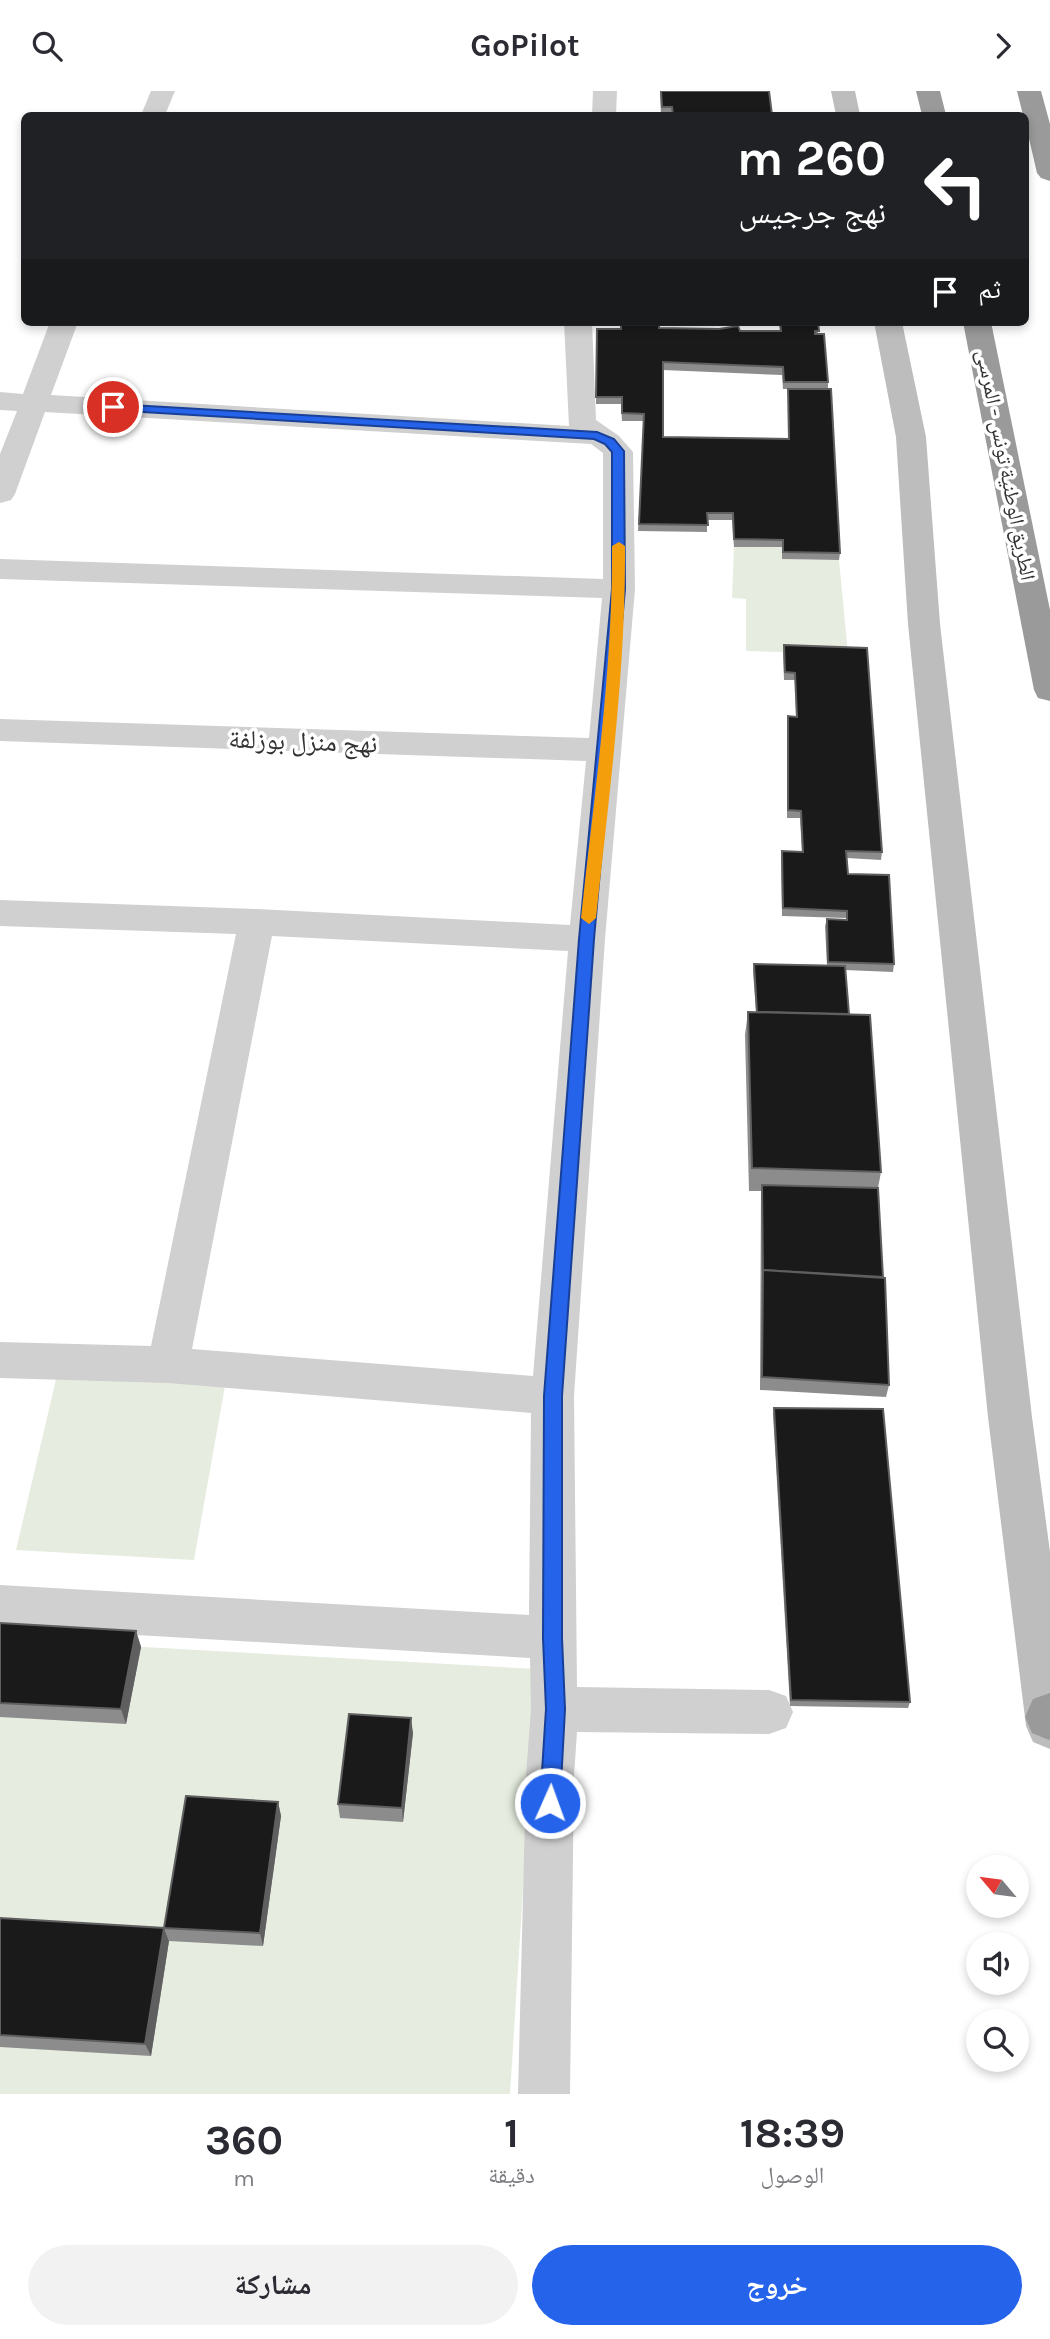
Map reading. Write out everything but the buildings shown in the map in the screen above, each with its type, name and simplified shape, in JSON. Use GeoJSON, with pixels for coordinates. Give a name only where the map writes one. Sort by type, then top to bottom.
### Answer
{"type":"FeatureCollection","features":[{"type":"Feature","properties":{"kind":"highway"},"geometry":{"type":"LineString","coordinates":[[928,91],[933,112]]}},
{"type":"Feature","properties":{"kind":"highway"},"geometry":{"type":"LineString","coordinates":[[1029,91],[1050,173]]}},
{"type":"Feature","properties":{"kind":"highway","name":"الطريق الوطنية تونس - المرسى"},"geometry":{"type":"LineString","coordinates":[[979,326],[1050,690]]}},
{"type":"Feature","properties":{"kind":"street"},"geometry":{"type":"LineString","coordinates":[[154,112],[163,91]]}},
{"type":"Feature","properties":{"kind":"street"},"geometry":{"type":"LineString","coordinates":[[604,112],[605,91]]}},
{"type":"Feature","properties":{"kind":"street"},"geometry":{"type":"LineString","coordinates":[[843,91],[847,112]]}},
{"type":"Feature","properties":{"kind":"street"},"geometry":{"type":"LineString","coordinates":[[0,494],[62,326]]}},
{"type":"Feature","properties":{"kind":"street"},"geometry":{"type":"LineString","coordinates":[[544,2094],[550,1776],[555,1709],[552,1638],[553,1396],[587,939],[619,589],[607,444],[582,423],[578,326]]}},
{"type":"Feature","properties":{"kind":"street"},"geometry":{"type":"LineString","coordinates":[[889,326],[911,437],[927,652],[1010,1416],[1050,1719]]}},
{"type":"Feature","properties":{"kind":"street"},"geometry":{"type":"LineString","coordinates":[[0,401],[607,444]]}},
{"type":"Feature","properties":{"kind":"street"},"geometry":{"type":"LineString","coordinates":[[0,569],[619,589]]}},
{"type":"Feature","properties":{"kind":"street","name":"نهج منزل بوزلفة"},"geometry":{"type":"LineString","coordinates":[[0,730],[606,750]]}},
{"type":"Feature","properties":{"kind":"street"},"geometry":{"type":"LineString","coordinates":[[0,913],[257,922],[587,939]]}},
{"type":"Feature","properties":{"kind":"street"},"geometry":{"type":"LineString","coordinates":[[168,1365],[257,922]]}},
{"type":"Feature","properties":{"kind":"street"},"geometry":{"type":"LineString","coordinates":[[0,1360],[168,1365],[553,1396]]}},
{"type":"Feature","properties":{"kind":"street"},"geometry":{"type":"LineString","coordinates":[[0,1606],[552,1638]]}},
{"type":"Feature","properties":{"kind":"street"},"geometry":{"type":"LineString","coordinates":[[555,1709],[769,1711]]}},
{"type":"Feature","properties":{"kind":"shaded area"},"geometry":{"type":"Polygon","coordinates":[[[734,547],[782,547],[783,559],[839,560],[848,654],[746,651],[746,599],[732,598],[734,547]]]}},
{"type":"Feature","properties":{"kind":"shaded area"},"geometry":{"type":"Polygon","coordinates":[[[58,1371],[226,1380],[194,1560],[16,1550],[58,1371]]]}},
{"type":"Feature","properties":{"kind":"shaded area"},"geometry":{"type":"Polygon","coordinates":[[[0,1639],[537,1669],[510,2094],[0,2094],[0,1639]]]}},
{"type":"Feature","properties":{"kind":"slow traffic"},"geometry":{"type":"LineString","coordinates":[[589,918],[619,589],[619,546]]}},
{"type":"Feature","properties":{"kind":"route"},"geometry":{"type":"LineString","coordinates":[[113,407],[597,436],[618,451],[619,589],[587,939],[553,1396],[552,1638],[555,1709],[550,1803]]}}]}
